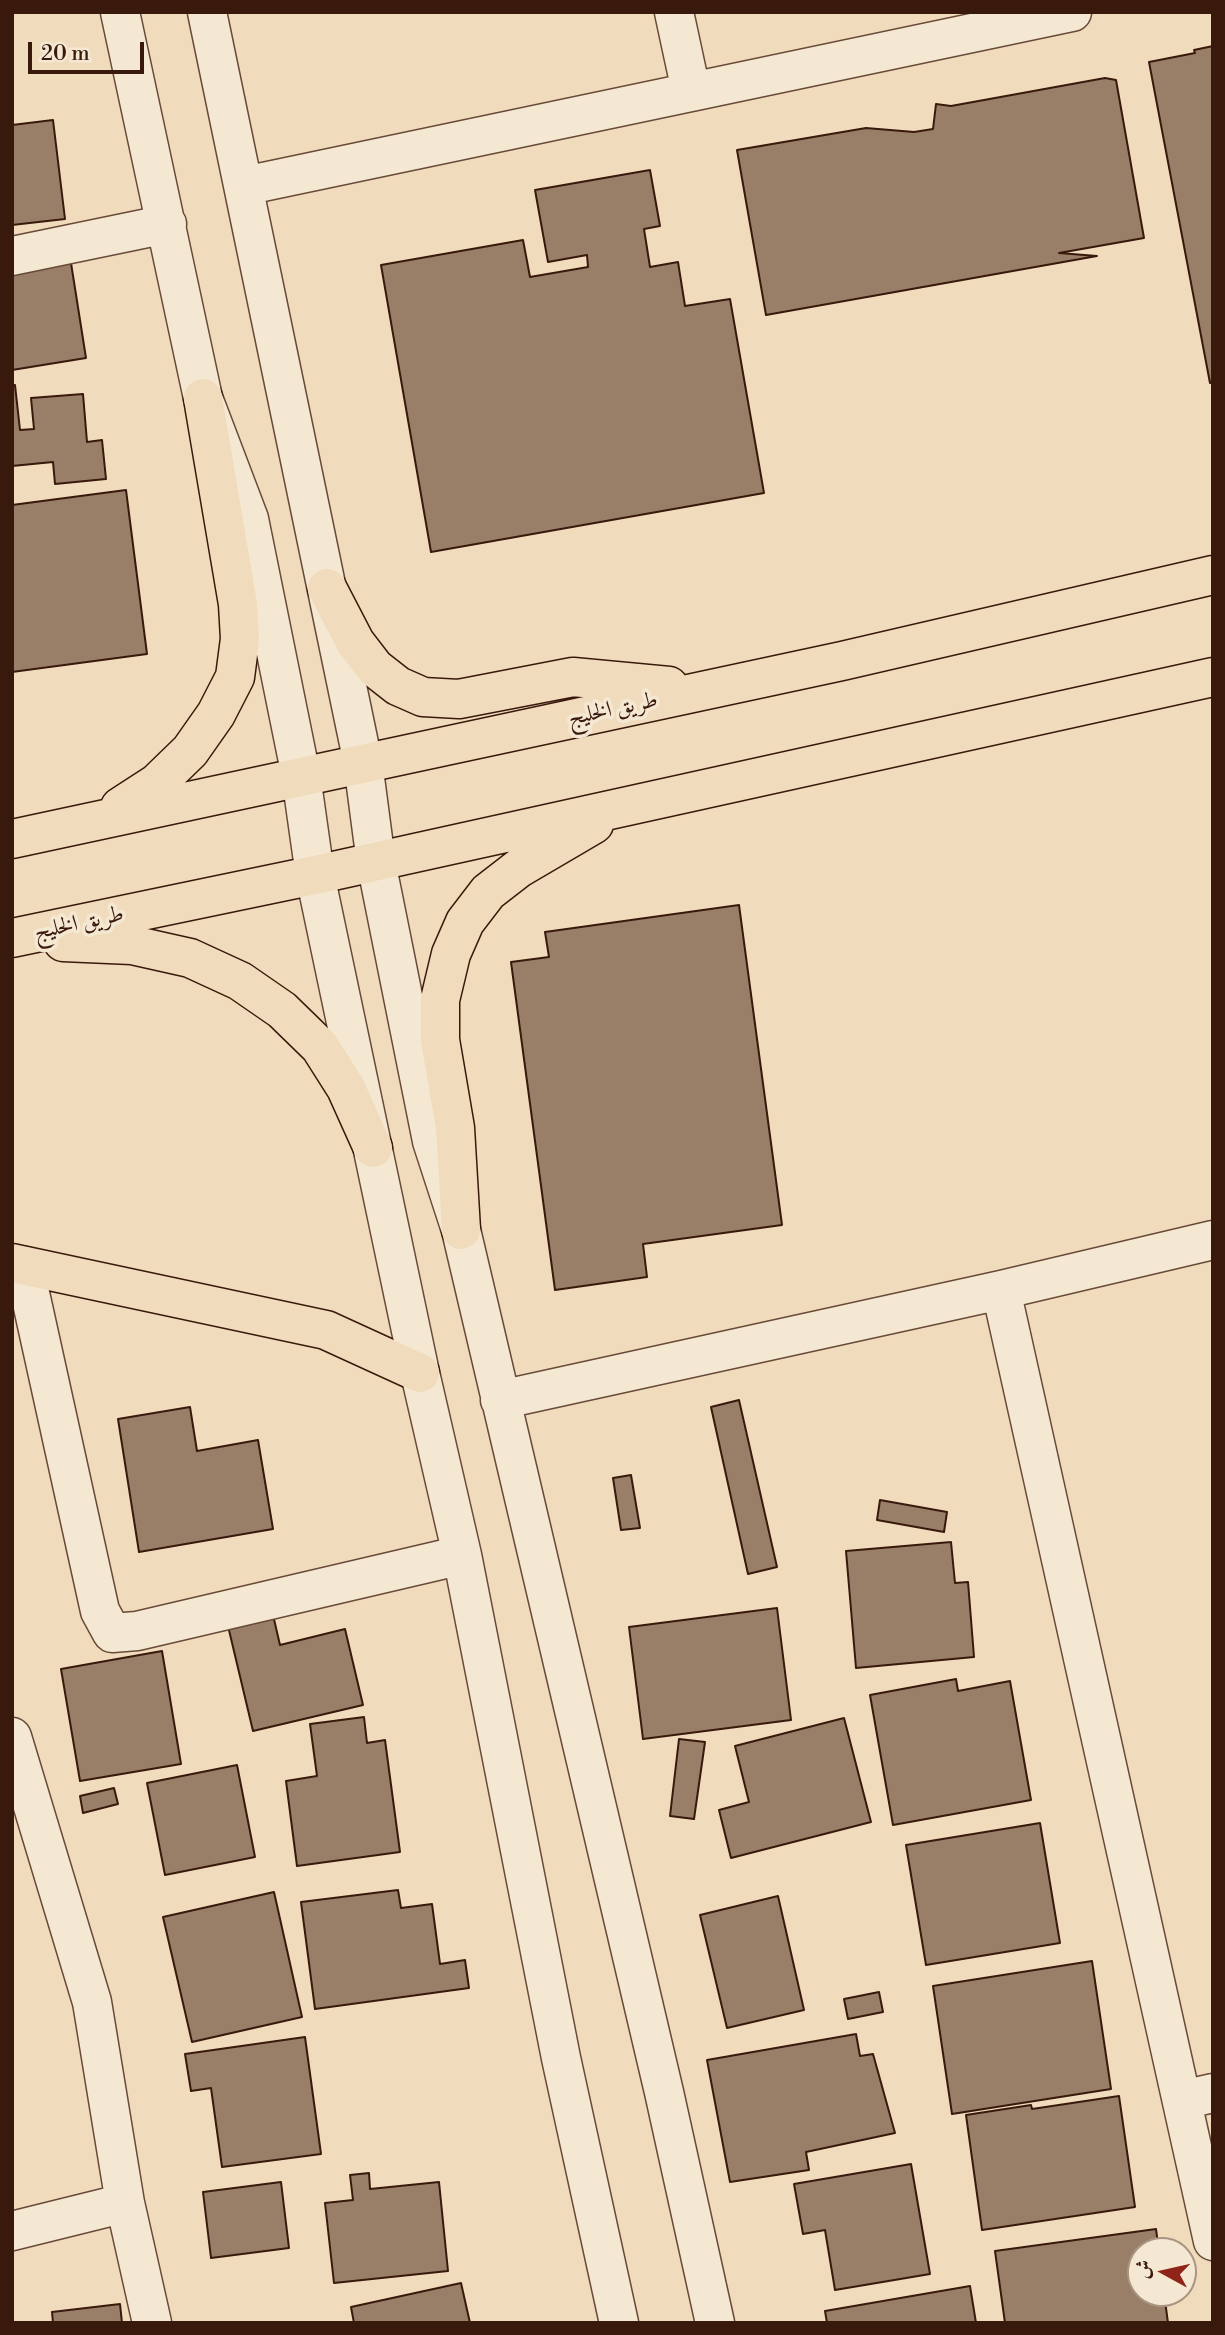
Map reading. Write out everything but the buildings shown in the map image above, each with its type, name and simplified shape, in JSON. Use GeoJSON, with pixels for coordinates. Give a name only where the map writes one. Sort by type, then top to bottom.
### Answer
{"type":"FeatureCollection","features":[{"type":"Feature","properties":{"kind":"main road"},"geometry":{"type":"LineString","coordinates":[[98,820],[157,783],[190,751],[216,714],[235,677],[240,639],[238,604],[203,398]]}},
{"type":"Feature","properties":{"kind":"main road","name":"طريق الخليج"},"geometry":{"type":"LineString","coordinates":[[12,839],[842,661],[1213,575]]}},
{"type":"Feature","properties":{"kind":"main road"},"geometry":{"type":"LineString","coordinates":[[327,587],[355,642],[375,668],[398,686],[423,697],[459,699],[573,677],[710,690]]}},
{"type":"Feature","properties":{"kind":"main road","name":"طريق الخليج"},"geometry":{"type":"LineString","coordinates":[[12,938],[376,862],[1213,677]]}},
{"type":"Feature","properties":{"kind":"main road"},"geometry":{"type":"LineString","coordinates":[[461,1230],[454,1128],[440,1040],[440,1000],[451,954],[466,922],[488,892],[519,868],[623,807]]}},
{"type":"Feature","properties":{"kind":"main road"},"geometry":{"type":"LineString","coordinates":[[12,938],[132,945],[190,958],[240,981],[282,1010],[320,1047],[346,1088],[373,1148]]}},
{"type":"Feature","properties":{"kind":"main road"},"geometry":{"type":"LineString","coordinates":[[18,1264],[326,1329],[420,1373]]}},
{"type":"Feature","properties":{"kind":"street"},"geometry":{"type":"LineString","coordinates":[[120,12],[203,398],[249,519],[301,776],[315,875],[420,1373],[462,1555],[558,2044],[619,2323]]}},
{"type":"Feature","properties":{"kind":"street"},"geometry":{"type":"LineString","coordinates":[[207,12],[363,763],[376,862],[432,1141],[461,1230],[661,2078],[715,2323]]}},
{"type":"Feature","properties":{"kind":"street"},"geometry":{"type":"LineString","coordinates":[[674,12],[691,91]]}},
{"type":"Feature","properties":{"kind":"street"},"geometry":{"type":"LineString","coordinates":[[244,186],[691,91],[989,21],[1072,12]]}},
{"type":"Feature","properties":{"kind":"street"},"geometry":{"type":"LineString","coordinates":[[12,256],[167,224]]}},
{"type":"Feature","properties":{"kind":"street"},"geometry":{"type":"LineString","coordinates":[[500,1400],[1001,1290],[1213,1240]]}},
{"type":"Feature","properties":{"kind":"street"},"geometry":{"type":"LineString","coordinates":[[18,1264],[100,1611],[112,1633],[137,1631],[462,1555]]}},
{"type":"Feature","properties":{"kind":"street"},"geometry":{"type":"LineString","coordinates":[[1001,1290],[1197,2097],[1213,2241]]}},
{"type":"Feature","properties":{"kind":"street"},"geometry":{"type":"LineString","coordinates":[[12,1737],[92,2002],[125,2203],[152,2323]]}},
{"type":"Feature","properties":{"kind":"street"},"geometry":{"type":"LineString","coordinates":[[12,2231],[125,2203]]}}]}
